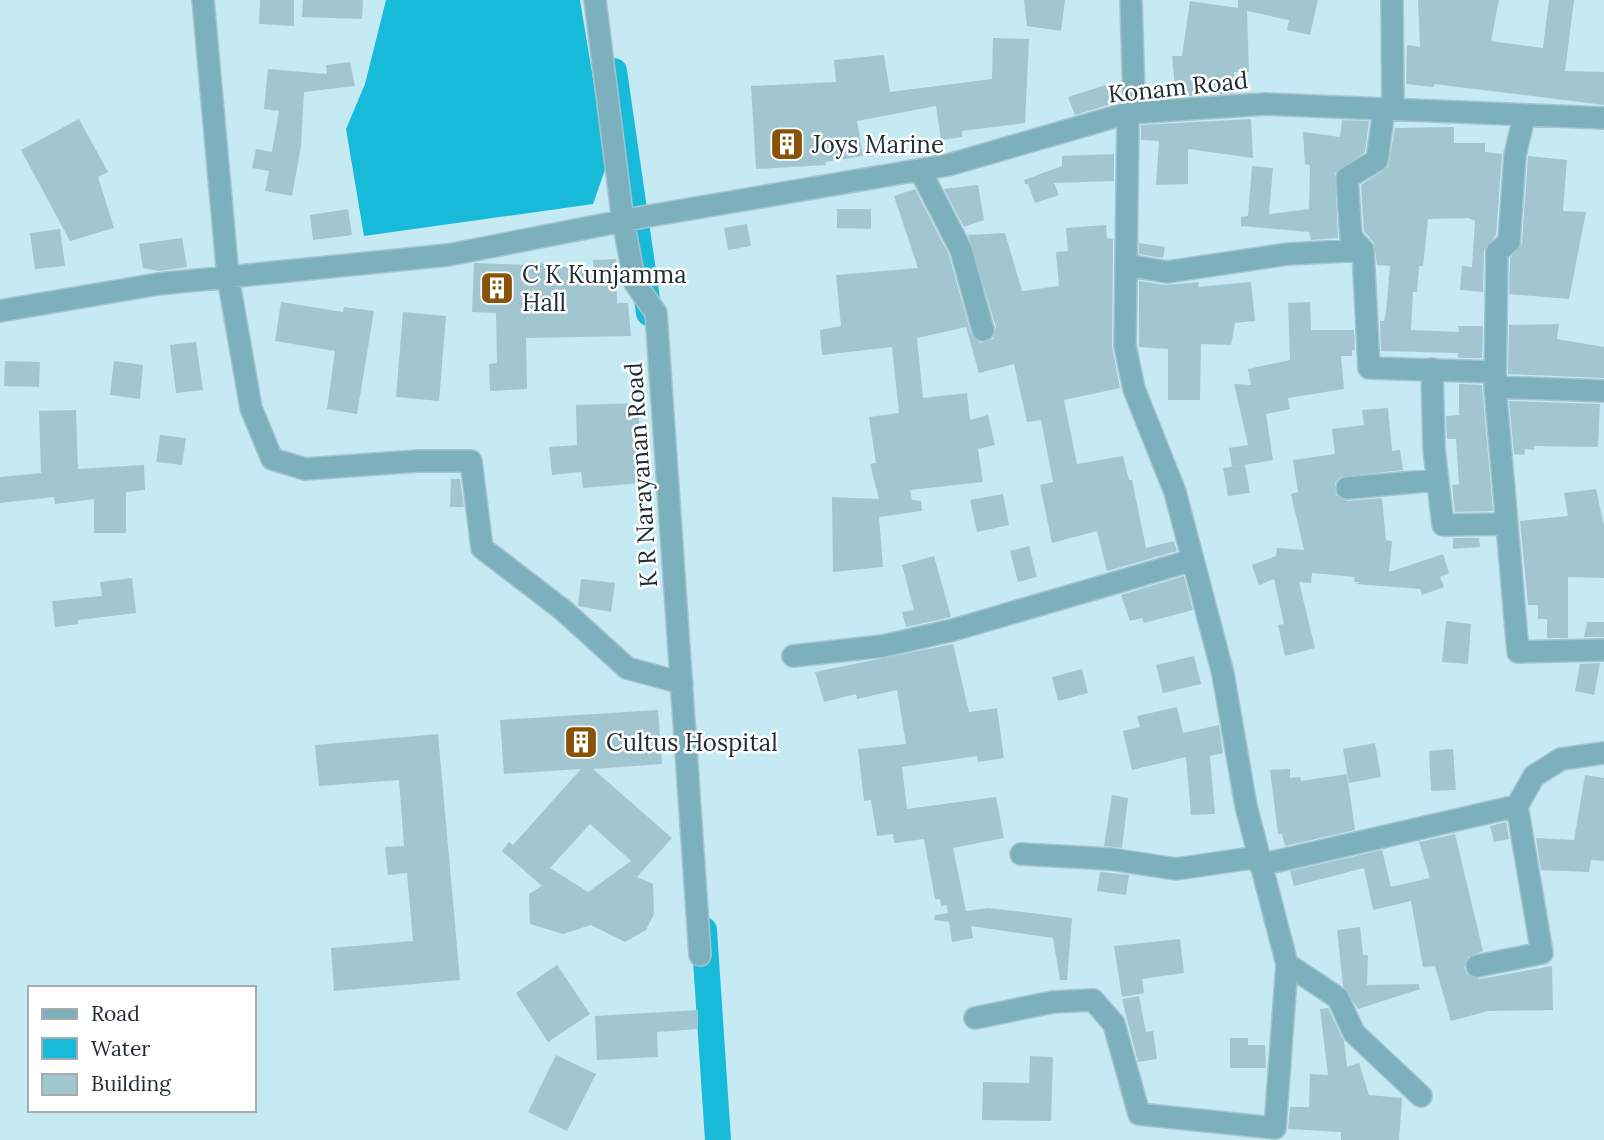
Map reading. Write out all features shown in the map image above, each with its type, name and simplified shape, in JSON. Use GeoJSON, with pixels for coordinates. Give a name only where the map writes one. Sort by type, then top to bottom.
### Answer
{"type":"FeatureCollection","features":[{"type":"Feature","properties":{"kind":"street"},"geometry":{"type":"LineString","coordinates":[[203,0],[228,277],[251,408],[272,459],[305,469],[418,461],[471,461],[482,548],[563,610],[627,668],[682,683]]}},
{"type":"Feature","properties":{"kind":"street","name":"K R Narayanan Road"},"geometry":{"type":"LineString","coordinates":[[595,0],[630,220],[635,283],[656,313],[700,955]]}},
{"type":"Feature","properties":{"kind":"street"},"geometry":{"type":"LineString","coordinates":[[975,1018],[1053,1002],[1094,1000],[1114,1024],[1139,1114],[1275,1128],[1287,964],[1259,861],[1223,674],[1175,492],[1134,390],[1125,346],[1128,113],[1133,99],[1131,0]]}},
{"type":"Feature","properties":{"kind":"street"},"geometry":{"type":"LineString","coordinates":[[1392,0],[1388,110],[1377,160],[1347,178],[1351,237],[1363,250],[1369,368],[1432,369],[1495,380],[1604,391]]}},
{"type":"Feature","properties":{"kind":"street","name":"Konam Road"},"geometry":{"type":"LineString","coordinates":[[0,311],[158,284],[448,255],[630,220],[948,165],[1128,113],[1265,104],[1524,117],[1604,118]]}},
{"type":"Feature","properties":{"kind":"street"},"geometry":{"type":"LineString","coordinates":[[1524,117],[1516,155],[1509,242],[1497,252],[1495,380],[1518,652],[1604,650]]}},
{"type":"Feature","properties":{"kind":"street"},"geometry":{"type":"LineString","coordinates":[[920,170],[961,250],[983,330]]}},
{"type":"Feature","properties":{"kind":"street"},"geometry":{"type":"LineString","coordinates":[[1126,265],[1167,272],[1288,254],[1363,250]]}},
{"type":"Feature","properties":{"kind":"street"},"geometry":{"type":"LineString","coordinates":[[1432,369],[1437,480],[1443,525],[1507,524]]}},
{"type":"Feature","properties":{"kind":"street"},"geometry":{"type":"LineString","coordinates":[[1347,488],[1437,480]]}},
{"type":"Feature","properties":{"kind":"street"},"geometry":{"type":"LineString","coordinates":[[793,656],[883,646],[953,630],[1193,560]]}},
{"type":"Feature","properties":{"kind":"street"},"geometry":{"type":"LineString","coordinates":[[1477,966],[1542,953],[1517,806],[1534,776],[1561,759],[1604,753]]}},
{"type":"Feature","properties":{"kind":"street"},"geometry":{"type":"LineString","coordinates":[[1021,854],[1110,859],[1177,869],[1259,861],[1517,806]]}},
{"type":"Feature","properties":{"kind":"street"},"geometry":{"type":"LineString","coordinates":[[1287,964],[1338,998],[1354,1033],[1421,1096]]}},
{"type":"Feature","properties":{"kind":"water"},"geometry":{"type":"Polygon","coordinates":[[[386,0],[580,0],[607,164],[593,204],[364,236],[346,129],[365,84],[386,0]]]}},
{"type":"Feature","properties":{"kind":"building"},"geometry":{"type":"Polygon","coordinates":[[[260,0],[294,0],[294,26],[259,24],[260,0]]]}},
{"type":"Feature","properties":{"kind":"building"},"geometry":{"type":"Polygon","coordinates":[[[303,0],[363,0],[362,19],[302,17],[303,0]]]}},
{"type":"Feature","properties":{"kind":"building"},"geometry":{"type":"Polygon","coordinates":[[[1024,0],[1065,0],[1061,31],[1027,26],[1024,0]]]}},
{"type":"Feature","properties":{"kind":"building"},"geometry":{"type":"Polygon","coordinates":[[[1238,0],[1318,0],[1310,35],[1287,30],[1289,20],[1247,11],[1249,72],[1234,72],[1235,93],[1176,97],[1172,56],[1182,56],[1190,1],[1238,8],[1238,0]]]}},
{"type":"Feature","properties":{"kind":"building"},"geometry":{"type":"Polygon","coordinates":[[[1418,0],[1499,0],[1491,41],[1543,48],[1549,0],[1574,0],[1565,71],[1604,72],[1604,105],[1434,84],[1434,87],[1406,84],[1407,45],[1420,47],[1418,0]]]}},
{"type":"Feature","properties":{"kind":"building"},"geometry":{"type":"Polygon","coordinates":[[[993,38],[1029,39],[1025,123],[962,131],[962,137],[941,140],[936,106],[857,121],[863,156],[825,162],[826,165],[756,169],[751,86],[836,82],[834,60],[884,55],[890,92],[992,79],[993,38]]]}},
{"type":"Feature","properties":{"kind":"building"},"geometry":{"type":"Polygon","coordinates":[[[350,62],[355,86],[304,92],[301,146],[292,196],[265,191],[269,171],[252,168],[256,149],[272,152],[279,111],[264,109],[268,69],[327,74],[326,65],[350,62]]]}},
{"type":"Feature","properties":{"kind":"building"},"geometry":{"type":"Polygon","coordinates":[[[1112,83],[1118,102],[1075,115],[1068,97],[1112,83]]]}},
{"type":"Feature","properties":{"kind":"building"},"geometry":{"type":"Polygon","coordinates":[[[79,119],[108,172],[98,177],[114,228],[70,241],[21,150],[79,119]]]}},
{"type":"Feature","properties":{"kind":"building"},"geometry":{"type":"Polygon","coordinates":[[[1251,119],[1253,158],[1188,149],[1188,184],[1156,185],[1159,141],[1141,140],[1141,125],[1251,119]]]}},
{"type":"Feature","properties":{"kind":"building"},"geometry":{"type":"Polygon","coordinates":[[[1342,120],[1369,121],[1365,152],[1335,173],[1338,238],[1311,240],[1309,232],[1241,226],[1241,217],[1248,216],[1252,166],[1273,168],[1269,214],[1309,209],[1310,165],[1305,164],[1303,132],[1340,137],[1342,120]]]}},
{"type":"Feature","properties":{"kind":"building"},"geometry":{"type":"Polygon","coordinates":[[[1454,127],[1454,143],[1485,143],[1485,152],[1502,154],[1496,235],[1484,251],[1483,292],[1460,290],[1462,266],[1472,267],[1475,221],[1469,218],[1428,219],[1423,266],[1419,266],[1417,292],[1413,292],[1411,330],[1459,332],[1458,326],[1483,326],[1482,358],[1458,358],[1458,353],[1381,351],[1380,321],[1384,321],[1386,312],[1390,266],[1377,265],[1374,243],[1364,231],[1361,185],[1388,167],[1395,128],[1454,127]]]}},
{"type":"Feature","properties":{"kind":"building"},"geometry":{"type":"Polygon","coordinates":[[[1114,154],[1114,181],[1054,183],[1059,195],[1035,203],[1028,184],[1025,184],[1024,180],[1062,166],[1062,156],[1114,154]]]}},
{"type":"Feature","properties":{"kind":"building"},"geometry":{"type":"Polygon","coordinates":[[[1528,156],[1567,160],[1563,211],[1586,212],[1569,299],[1509,294],[1510,258],[1522,243],[1528,156]]]}},
{"type":"Feature","properties":{"kind":"building"},"geometry":{"type":"Polygon","coordinates":[[[978,185],[984,220],[964,227],[944,189],[978,185]]]}},
{"type":"Feature","properties":{"kind":"building"},"geometry":{"type":"Polygon","coordinates":[[[915,189],[949,255],[971,334],[980,343],[993,339],[996,327],[968,235],[1005,233],[1022,291],[1059,286],[1056,252],[1068,251],[1066,228],[1106,225],[1107,238],[1113,239],[1112,346],[1120,388],[1064,400],[1077,464],[1123,456],[1129,480],[1132,480],[1146,548],[1174,541],[1177,551],[1107,571],[1097,531],[1052,543],[1040,485],[1053,482],[1041,420],[1027,422],[1014,364],[979,373],[966,327],[917,338],[923,398],[967,393],[970,420],[988,415],[995,445],[978,449],[983,482],[910,490],[912,500],[921,501],[922,511],[879,517],[883,567],[833,572],[832,497],[879,499],[870,464],[876,463],[869,417],[899,413],[892,347],[822,355],[820,330],[841,326],[836,275],[918,268],[894,196],[915,189]]]}},
{"type":"Feature","properties":{"kind":"building"},"geometry":{"type":"Polygon","coordinates":[[[348,209],[352,235],[313,240],[310,215],[348,209]]]}},
{"type":"Feature","properties":{"kind":"building"},"geometry":{"type":"Polygon","coordinates":[[[837,209],[871,209],[871,229],[837,228],[837,209]]]}},
{"type":"Feature","properties":{"kind":"building"},"geometry":{"type":"Polygon","coordinates":[[[747,224],[751,246],[728,250],[724,228],[747,224]]]}},
{"type":"Feature","properties":{"kind":"building"},"geometry":{"type":"Polygon","coordinates":[[[60,229],[65,266],[35,269],[30,233],[60,229]]]}},
{"type":"Feature","properties":{"kind":"building"},"geometry":{"type":"Polygon","coordinates":[[[182,238],[187,267],[160,271],[143,268],[139,244],[182,238]]]}},
{"type":"Feature","properties":{"kind":"building"},"geometry":{"type":"Polygon","coordinates":[[[1139,243],[1165,247],[1163,258],[1139,254],[1139,243]]]}},
{"type":"Feature","properties":{"kind":"building"},"geometry":{"type":"Polygon","coordinates":[[[616,259],[617,303],[628,303],[631,336],[526,338],[527,389],[490,391],[489,364],[497,363],[496,313],[472,312],[474,263],[531,265],[531,262],[594,271],[593,260],[616,259]]]}},
{"type":"Feature","properties":{"kind":"building"},"geometry":{"type":"Polygon","coordinates":[[[1139,281],[1165,285],[1199,282],[1198,287],[1251,282],[1255,321],[1235,323],[1231,345],[1201,344],[1200,400],[1168,400],[1168,349],[1139,347],[1139,281]]]}},
{"type":"Feature","properties":{"kind":"building"},"geometry":{"type":"Polygon","coordinates":[[[281,302],[343,312],[344,307],[374,311],[357,414],[327,409],[335,351],[275,341],[281,302]]]}},
{"type":"Feature","properties":{"kind":"building"},"geometry":{"type":"Polygon","coordinates":[[[1310,302],[1311,330],[1354,330],[1355,350],[1352,350],[1352,356],[1341,356],[1344,389],[1288,398],[1290,409],[1266,414],[1273,460],[1232,467],[1229,448],[1248,445],[1234,384],[1251,385],[1248,369],[1290,360],[1288,303],[1310,302]]]}},
{"type":"Feature","properties":{"kind":"building"},"geometry":{"type":"Polygon","coordinates":[[[403,312],[446,316],[439,401],[396,397],[403,312]]]}},
{"type":"Feature","properties":{"kind":"building"},"geometry":{"type":"Polygon","coordinates":[[[1559,324],[1557,339],[1604,347],[1604,378],[1508,374],[1509,325],[1559,324]]]}},
{"type":"Feature","properties":{"kind":"building"},"geometry":{"type":"Polygon","coordinates":[[[196,342],[203,390],[176,393],[170,345],[196,342]]]}},
{"type":"Feature","properties":{"kind":"building"},"geometry":{"type":"Polygon","coordinates":[[[5,361],[40,362],[39,387],[4,386],[5,361]]]}},
{"type":"Feature","properties":{"kind":"building"},"geometry":{"type":"Polygon","coordinates":[[[114,361],[143,365],[140,399],[110,395],[114,361]]]}},
{"type":"Feature","properties":{"kind":"building"},"geometry":{"type":"Polygon","coordinates":[[[1459,384],[1482,385],[1493,511],[1455,512],[1452,485],[1459,484],[1456,439],[1447,439],[1446,416],[1459,415],[1459,384]]]}},
{"type":"Feature","properties":{"kind":"building"},"geometry":{"type":"Polygon","coordinates":[[[1509,401],[1600,404],[1598,447],[1534,446],[1534,450],[1525,449],[1524,455],[1514,454],[1509,401]]]}},
{"type":"Feature","properties":{"kind":"building"},"geometry":{"type":"Polygon","coordinates":[[[639,403],[639,425],[636,425],[641,483],[583,488],[581,472],[552,475],[549,447],[577,445],[576,405],[639,403]]]}},
{"type":"Feature","properties":{"kind":"building"},"geometry":{"type":"Polygon","coordinates":[[[1388,408],[1392,451],[1400,450],[1403,470],[1340,477],[1335,483],[1336,495],[1347,501],[1382,498],[1386,540],[1392,541],[1389,572],[1443,554],[1449,573],[1440,577],[1444,587],[1422,595],[1420,589],[1356,584],[1360,582],[1354,582],[1355,577],[1312,573],[1311,583],[1299,582],[1315,648],[1285,656],[1278,625],[1284,624],[1274,579],[1259,585],[1252,565],[1276,556],[1277,548],[1304,550],[1291,494],[1298,492],[1293,460],[1335,454],[1332,429],[1364,425],[1362,410],[1388,408]]]}},
{"type":"Feature","properties":{"kind":"building"},"geometry":{"type":"Polygon","coordinates":[[[76,410],[78,469],[144,465],[145,490],[126,492],[126,533],[94,533],[94,499],[55,504],[54,497],[0,503],[0,477],[41,473],[39,411],[76,410]]]}},
{"type":"Feature","properties":{"kind":"building"},"geometry":{"type":"Polygon","coordinates":[[[160,435],[186,438],[182,465],[156,462],[160,435]]]}},
{"type":"Feature","properties":{"kind":"building"},"geometry":{"type":"Polygon","coordinates":[[[1245,465],[1250,493],[1228,496],[1223,468],[1245,465]]]}},
{"type":"Feature","properties":{"kind":"building"},"geometry":{"type":"Polygon","coordinates":[[[451,479],[460,479],[464,507],[450,507],[451,479]]]}},
{"type":"Feature","properties":{"kind":"building"},"geometry":{"type":"Polygon","coordinates":[[[1596,489],[1604,526],[1604,578],[1568,577],[1568,638],[1547,638],[1547,619],[1538,619],[1538,605],[1528,605],[1520,521],[1568,516],[1564,493],[1596,489]]]}},
{"type":"Feature","properties":{"kind":"building"},"geometry":{"type":"Polygon","coordinates":[[[1003,494],[1009,525],[977,532],[970,500],[1003,494]]]}},
{"type":"Feature","properties":{"kind":"building"},"geometry":{"type":"Polygon","coordinates":[[[1453,538],[1479,538],[1480,547],[1453,549],[1453,538]]]}},
{"type":"Feature","properties":{"kind":"building"},"geometry":{"type":"Polygon","coordinates":[[[1029,546],[1037,577],[1018,582],[1010,551],[1029,546]]]}},
{"type":"Feature","properties":{"kind":"building"},"geometry":{"type":"Polygon","coordinates":[[[934,556],[951,617],[906,627],[902,612],[914,610],[902,565],[934,556]]]}},
{"type":"Feature","properties":{"kind":"building"},"geometry":{"type":"Polygon","coordinates":[[[1184,576],[1193,610],[1144,623],[1142,618],[1130,621],[1121,595],[1184,576]]]}},
{"type":"Feature","properties":{"kind":"building"},"geometry":{"type":"Polygon","coordinates":[[[132,578],[136,613],[78,620],[78,624],[55,627],[52,601],[102,596],[100,582],[132,578]]]}},
{"type":"Feature","properties":{"kind":"building"},"geometry":{"type":"Polygon","coordinates":[[[581,579],[615,583],[611,612],[578,606],[581,579]]]}},
{"type":"Feature","properties":{"kind":"building"},"geometry":{"type":"Polygon","coordinates":[[[1446,621],[1471,624],[1468,664],[1442,662],[1446,621]]]}},
{"type":"Feature","properties":{"kind":"building"},"geometry":{"type":"Polygon","coordinates":[[[1587,622],[1604,622],[1604,637],[1584,637],[1587,622]]]}},
{"type":"Feature","properties":{"kind":"building"},"geometry":{"type":"Polygon","coordinates":[[[953,644],[969,712],[997,708],[1004,758],[978,762],[977,756],[902,767],[907,809],[996,797],[1004,838],[953,848],[966,911],[988,908],[1072,918],[1067,980],[1060,980],[1053,938],[971,926],[973,938],[952,942],[949,922],[934,920],[935,915],[948,913],[947,905],[941,906],[940,899],[935,899],[924,839],[894,843],[893,834],[877,836],[871,800],[864,801],[858,749],[906,744],[897,690],[857,699],[856,694],[824,702],[815,672],[953,644]]]}},
{"type":"Feature","properties":{"kind":"building"},"geometry":{"type":"Polygon","coordinates":[[[1194,656],[1201,684],[1163,693],[1156,665],[1194,656]]]}},
{"type":"Feature","properties":{"kind":"building"},"geometry":{"type":"Polygon","coordinates":[[[1600,663],[1594,695],[1575,691],[1580,664],[1600,663]]]}},
{"type":"Feature","properties":{"kind":"building"},"geometry":{"type":"Polygon","coordinates":[[[1082,669],[1088,693],[1058,701],[1052,677],[1082,669]]]}},
{"type":"Feature","properties":{"kind":"building"},"geometry":{"type":"Polygon","coordinates":[[[1177,707],[1183,733],[1219,725],[1223,753],[1210,756],[1215,814],[1191,815],[1186,757],[1132,770],[1123,731],[1140,727],[1137,716],[1177,707]]]}},
{"type":"Feature","properties":{"kind":"building"},"geometry":{"type":"Polygon","coordinates":[[[658,710],[662,764],[593,769],[672,838],[637,877],[653,884],[654,914],[646,930],[625,942],[591,925],[563,934],[530,924],[529,894],[542,886],[502,851],[509,842],[513,845],[581,769],[504,774],[500,720],[658,710]],[[590,824],[550,868],[588,892],[631,861],[590,824]]]}},
{"type":"Feature","properties":{"kind":"building"},"geometry":{"type":"Polygon","coordinates":[[[438,734],[460,980],[334,991],[331,948],[413,941],[407,873],[388,875],[385,847],[404,846],[399,780],[319,786],[315,745],[438,734]]]}},
{"type":"Feature","properties":{"kind":"building"},"geometry":{"type":"Polygon","coordinates":[[[1375,743],[1381,777],[1349,783],[1343,749],[1375,743]]]}},
{"type":"Feature","properties":{"kind":"building"},"geometry":{"type":"Polygon","coordinates":[[[1453,749],[1456,790],[1431,791],[1429,751],[1453,749]]]}},
{"type":"Feature","properties":{"kind":"building"},"geometry":{"type":"Polygon","coordinates":[[[1290,769],[1290,778],[1300,777],[1301,781],[1347,774],[1355,830],[1285,846],[1282,834],[1278,834],[1270,770],[1290,769]]]}},
{"type":"Feature","properties":{"kind":"building"},"geometry":{"type":"Polygon","coordinates":[[[1585,775],[1604,778],[1604,861],[1591,860],[1589,872],[1541,870],[1536,838],[1574,840],[1585,775]]]}},
{"type":"Feature","properties":{"kind":"building"},"geometry":{"type":"Polygon","coordinates":[[[1112,795],[1128,798],[1122,848],[1104,846],[1112,795]]]}},
{"type":"Feature","properties":{"kind":"building"},"geometry":{"type":"Polygon","coordinates":[[[1506,822],[1509,839],[1494,842],[1490,826],[1506,822]]]}},
{"type":"Feature","properties":{"kind":"building"},"geometry":{"type":"Polygon","coordinates":[[[1455,834],[1483,951],[1468,957],[1464,968],[1467,974],[1480,979],[1552,966],[1553,1010],[1488,1011],[1451,1021],[1435,966],[1423,967],[1411,901],[1373,910],[1364,868],[1294,886],[1290,871],[1382,850],[1391,887],[1430,878],[1419,842],[1455,834]]]}},
{"type":"Feature","properties":{"kind":"building"},"geometry":{"type":"Polygon","coordinates":[[[1100,872],[1129,875],[1126,895],[1097,891],[1100,872]]]}},
{"type":"Feature","properties":{"kind":"building"},"geometry":{"type":"Polygon","coordinates":[[[1360,927],[1363,955],[1368,955],[1367,985],[1419,984],[1420,989],[1358,1009],[1343,986],[1337,930],[1360,927]]]}},
{"type":"Feature","properties":{"kind":"building"},"geometry":{"type":"Polygon","coordinates":[[[1180,939],[1184,973],[1142,979],[1144,993],[1122,997],[1114,946],[1180,939]]]}},
{"type":"Feature","properties":{"kind":"building"},"geometry":{"type":"Polygon","coordinates":[[[557,965],[590,1014],[548,1042],[516,993],[557,965]]]}},
{"type":"Feature","properties":{"kind":"building"},"geometry":{"type":"Polygon","coordinates":[[[1139,996],[1146,1032],[1153,1031],[1157,1059],[1138,1062],[1122,999],[1139,996]]]}},
{"type":"Feature","properties":{"kind":"building"},"geometry":{"type":"Polygon","coordinates":[[[1328,1008],[1344,1041],[1347,1067],[1359,1063],[1369,1095],[1402,1098],[1399,1140],[1341,1140],[1341,1132],[1288,1129],[1290,1107],[1309,1107],[1310,1074],[1328,1075],[1320,1009],[1328,1008]]]}},
{"type":"Feature","properties":{"kind":"building"},"geometry":{"type":"Polygon","coordinates":[[[698,1010],[698,1029],[657,1032],[658,1057],[597,1060],[595,1016],[698,1010]]]}},
{"type":"Feature","properties":{"kind":"building"},"geometry":{"type":"Polygon","coordinates":[[[1230,1038],[1248,1038],[1248,1045],[1265,1045],[1266,1068],[1230,1068],[1230,1038]]]}},
{"type":"Feature","properties":{"kind":"building"},"geometry":{"type":"Polygon","coordinates":[[[556,1055],[596,1074],[567,1131],[528,1112],[556,1055]]]}},
{"type":"Feature","properties":{"kind":"building"},"geometry":{"type":"Polygon","coordinates":[[[1030,1056],[1053,1057],[1051,1121],[982,1120],[983,1082],[1029,1083],[1030,1056]]]}},
{"type":"Feature","properties":{"kind":"waterway"},"geometry":{"type":"LineString","coordinates":[[614,71],[649,313]]}},
{"type":"Feature","properties":{"kind":"waterway"},"geometry":{"type":"LineString","coordinates":[[704,930],[718,1140]]}},
{"type":"Feature","properties":{"kind":"place","name":"Joys Marine"},"geometry":{"type":"Point","coordinates":[787,144]}},
{"type":"Feature","properties":{"kind":"place","name":"C K Kunjamma Hall"},"geometry":{"type":"Point","coordinates":[497,288]}},
{"type":"Feature","properties":{"kind":"place","name":"Cultus Hospital"},"geometry":{"type":"Point","coordinates":[581,742]}}]}
